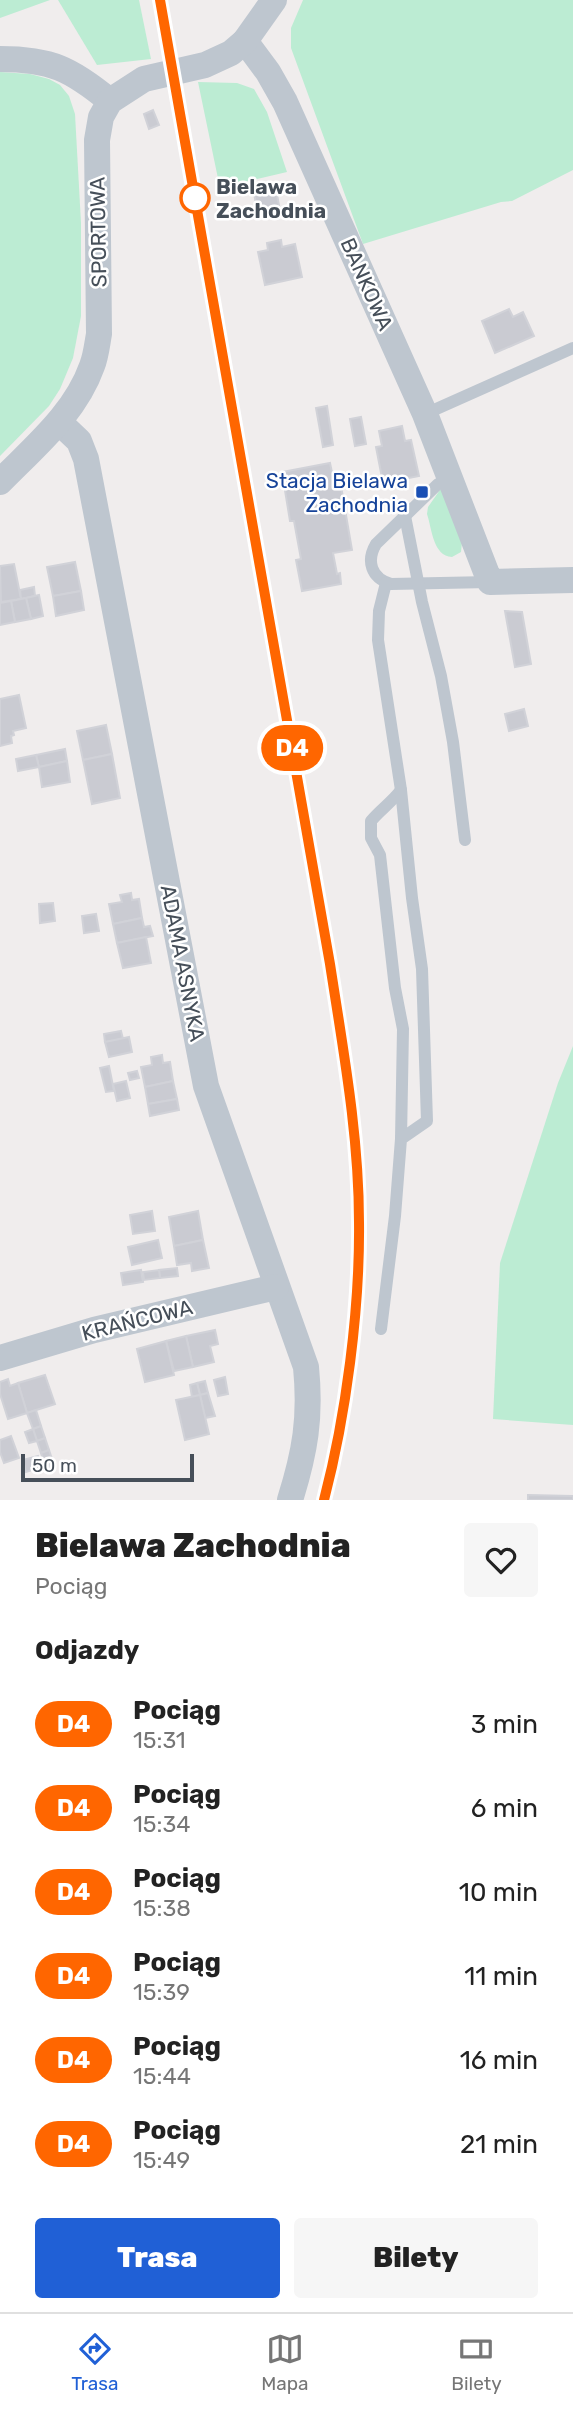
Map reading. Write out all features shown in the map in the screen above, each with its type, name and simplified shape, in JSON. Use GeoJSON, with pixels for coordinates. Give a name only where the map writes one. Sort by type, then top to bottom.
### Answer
{"type":"FeatureCollection","features":[{"type":"Feature","properties":{"kind":"street"},"geometry":{"type":"LineString","coordinates":[[0,58],[34,61],[62,68],[80,77],[110,101],[144,79],[205,65],[231,52],[245,41],[274,0]]}},
{"type":"Feature","properties":{"kind":"street","name":"BANKOWA"},"geometry":{"type":"LineString","coordinates":[[245,41],[268,72],[285,102],[425,414],[490,582]]}},
{"type":"Feature","properties":{"kind":"street","name":"SPORTOWA"},"geometry":{"type":"LineString","coordinates":[[0,482],[59,422],[84,385],[93,364],[99,334],[97,140],[100,117],[110,101]]}},
{"type":"Feature","properties":{"kind":"street","name":"ADAMA ASNYKA"},"geometry":{"type":"LineString","coordinates":[[59,422],[79,441],[86,459],[206,1086],[306,1367],[309,1403],[303,1459],[290,1500]]}},
{"type":"Feature","properties":{"kind":"street"},"geometry":{"type":"LineString","coordinates":[[490,582],[573,580]]}},
{"type":"Feature","properties":{"kind":"street","name":"KRAŃCOWA"},"geometry":{"type":"LineString","coordinates":[[0,1359],[94,1330],[276,1287]]}},
{"type":"Feature","properties":{"kind":"lane"},"geometry":{"type":"LineString","coordinates":[[425,414],[573,348]]}},
{"type":"Feature","properties":{"kind":"lane"},"geometry":{"type":"LineString","coordinates":[[450,478],[438,484],[376,544],[371,555],[373,572],[386,583],[490,582]]}},
{"type":"Feature","properties":{"kind":"lane"},"geometry":{"type":"LineString","coordinates":[[405,516],[418,584],[441,676],[453,742],[465,840]]}},
{"type":"Feature","properties":{"kind":"lane"},"geometry":{"type":"LineString","coordinates":[[386,583],[377,632],[401,790],[422,969],[427,1121],[401,1139]]}},
{"type":"Feature","properties":{"kind":"lane"},"geometry":{"type":"LineString","coordinates":[[381,1329],[401,1139],[403,1029],[395,988],[380,855],[371,838],[371,821],[401,790]]}},
{"type":"Feature","properties":{"kind":"green space"},"geometry":{"type":"Polygon","coordinates":[[[0,0],[50,0],[0,18],[0,0]]]}},
{"type":"Feature","properties":{"kind":"green space"},"geometry":{"type":"Polygon","coordinates":[[[58,0],[139,0],[151,59],[97,65],[58,0]]]}},
{"type":"Feature","properties":{"kind":"green space"},"geometry":{"type":"Polygon","coordinates":[[[303,0],[573,0],[573,170],[512,201],[363,244],[291,48],[291,28],[303,0]]]}},
{"type":"Feature","properties":{"kind":"green space"},"geometry":{"type":"Polygon","coordinates":[[[0,72],[30,74],[60,85],[69,96],[75,114],[81,223],[81,316],[73,358],[60,389],[49,406],[0,456],[0,72]]]}},
{"type":"Feature","properties":{"kind":"green space"},"geometry":{"type":"Polygon","coordinates":[[[198,82],[237,83],[254,89],[267,112],[287,172],[232,185],[221,193],[198,82]]]}},
{"type":"Feature","properties":{"kind":"green space"},"geometry":{"type":"Polygon","coordinates":[[[440,490],[443,490],[462,542],[461,552],[452,557],[437,547],[427,514],[428,507],[440,490]]]}},
{"type":"Feature","properties":{"kind":"green space"},"geometry":{"type":"Polygon","coordinates":[[[573,1046],[573,1425],[493,1419],[500,1263],[558,1083],[573,1046]]]}},
{"type":"Feature","properties":{"kind":"building"},"geometry":{"type":"Polygon","coordinates":[[[153,110],[159,125],[149,129],[144,114],[153,110]]]}},
{"type":"Feature","properties":{"kind":"building"},"geometry":{"type":"Polygon","coordinates":[[[276,189],[280,211],[258,215],[254,193],[276,189]]]}},
{"type":"Feature","properties":{"kind":"building"},"geometry":{"type":"Polygon","coordinates":[[[281,240],[282,247],[295,244],[302,277],[265,285],[258,252],[268,250],[267,243],[281,240]]]}},
{"type":"Feature","properties":{"kind":"building"},"geometry":{"type":"Polygon","coordinates":[[[509,309],[513,317],[523,312],[534,336],[495,353],[482,321],[509,309]]]}},
{"type":"Feature","properties":{"kind":"building"},"geometry":{"type":"Polygon","coordinates":[[[327,406],[333,445],[323,447],[316,408],[327,406]]]}},
{"type":"Feature","properties":{"kind":"building"},"geometry":{"type":"Polygon","coordinates":[[[361,417],[366,444],[355,446],[350,419],[361,417]]]}},
{"type":"Feature","properties":{"kind":"building"},"geometry":{"type":"Polygon","coordinates":[[[402,426],[405,441],[411,440],[419,476],[383,483],[376,447],[382,446],[379,431],[402,426]]]}},
{"type":"Feature","properties":{"kind":"building"},"geometry":{"type":"Polygon","coordinates":[[[330,463],[335,487],[341,486],[352,550],[333,553],[341,584],[302,591],[296,560],[301,559],[294,521],[290,521],[282,472],[330,463]]]}},
{"type":"Feature","properties":{"kind":"building"},"geometry":{"type":"Polygon","coordinates":[[[75,562],[81,591],[53,596],[47,567],[75,562]]]}},
{"type":"Feature","properties":{"kind":"building"},"geometry":{"type":"Polygon","coordinates":[[[14,564],[21,599],[1,602],[0,566],[14,564]]]}},
{"type":"Feature","properties":{"kind":"building"},"geometry":{"type":"Polygon","coordinates":[[[34,587],[35,596],[21,599],[20,590],[34,587]]]}},
{"type":"Feature","properties":{"kind":"building"},"geometry":{"type":"Polygon","coordinates":[[[81,591],[84,610],[56,616],[53,596],[81,591]]]}},
{"type":"Feature","properties":{"kind":"building"},"geometry":{"type":"Polygon","coordinates":[[[39,595],[43,616],[31,619],[26,598],[39,595]]]}},
{"type":"Feature","properties":{"kind":"building"},"geometry":{"type":"Polygon","coordinates":[[[26,598],[31,619],[15,622],[11,601],[26,598]]]}},
{"type":"Feature","properties":{"kind":"building"},"geometry":{"type":"Polygon","coordinates":[[[11,601],[15,622],[0,625],[0,603],[11,601]]]}},
{"type":"Feature","properties":{"kind":"building"},"geometry":{"type":"Polygon","coordinates":[[[505,611],[522,612],[531,664],[515,667],[505,611]]]}},
{"type":"Feature","properties":{"kind":"building"},"geometry":{"type":"Polygon","coordinates":[[[19,695],[26,728],[13,731],[12,743],[0,746],[0,699],[19,695]]]}},
{"type":"Feature","properties":{"kind":"building"},"geometry":{"type":"Polygon","coordinates":[[[524,709],[528,726],[509,731],[505,714],[524,709]]]}},
{"type":"Feature","properties":{"kind":"building"},"geometry":{"type":"Polygon","coordinates":[[[106,725],[112,754],[83,760],[77,731],[106,725]]]}},
{"type":"Feature","properties":{"kind":"building"},"geometry":{"type":"Polygon","coordinates":[[[65,749],[67,761],[39,767],[36,755],[65,749]]]}},
{"type":"Feature","properties":{"kind":"building"},"geometry":{"type":"Polygon","coordinates":[[[112,754],[120,798],[92,804],[83,760],[112,754]]]}},
{"type":"Feature","properties":{"kind":"building"},"geometry":{"type":"Polygon","coordinates":[[[36,755],[39,767],[18,771],[16,759],[36,755]]]}},
{"type":"Feature","properties":{"kind":"building"},"geometry":{"type":"Polygon","coordinates":[[[67,761],[70,782],[42,787],[39,767],[67,761]]]}},
{"type":"Feature","properties":{"kind":"building"},"geometry":{"type":"Polygon","coordinates":[[[131,893],[132,900],[139,899],[142,918],[113,924],[109,904],[122,902],[120,895],[131,893]]]}},
{"type":"Feature","properties":{"kind":"building"},"geometry":{"type":"Polygon","coordinates":[[[53,903],[55,921],[40,923],[39,904],[53,903]]]}},
{"type":"Feature","properties":{"kind":"building"},"geometry":{"type":"Polygon","coordinates":[[[96,914],[99,931],[84,933],[82,916],[96,914]]]}},
{"type":"Feature","properties":{"kind":"building"},"geometry":{"type":"Polygon","coordinates":[[[142,918],[144,927],[150,926],[153,936],[117,943],[113,924],[142,918]]]}},
{"type":"Feature","properties":{"kind":"building"},"geometry":{"type":"Polygon","coordinates":[[[146,937],[151,963],[123,968],[117,943],[146,937]]]}},
{"type":"Feature","properties":{"kind":"building"},"geometry":{"type":"Polygon","coordinates":[[[121,1031],[123,1039],[105,1042],[104,1034],[121,1031]]]}},
{"type":"Feature","properties":{"kind":"building"},"geometry":{"type":"Polygon","coordinates":[[[129,1037],[132,1052],[109,1057],[105,1042],[129,1037]]]}},
{"type":"Feature","properties":{"kind":"building"},"geometry":{"type":"Polygon","coordinates":[[[162,1055],[163,1063],[170,1062],[173,1081],[145,1087],[141,1067],[152,1065],[151,1057],[162,1055]]]}},
{"type":"Feature","properties":{"kind":"building"},"geometry":{"type":"Polygon","coordinates":[[[109,1066],[114,1091],[106,1092],[100,1068],[109,1066]]]}},
{"type":"Feature","properties":{"kind":"building"},"geometry":{"type":"Polygon","coordinates":[[[137,1071],[139,1078],[130,1080],[128,1073],[137,1071]]]}},
{"type":"Feature","properties":{"kind":"building"},"geometry":{"type":"Polygon","coordinates":[[[126,1081],[130,1098],[117,1101],[113,1084],[126,1081]]]}},
{"type":"Feature","properties":{"kind":"building"},"geometry":{"type":"Polygon","coordinates":[[[173,1081],[177,1099],[148,1104],[145,1087],[173,1081]]]}},
{"type":"Feature","properties":{"kind":"building"},"geometry":{"type":"Polygon","coordinates":[[[177,1099],[179,1110],[150,1116],[148,1104],[177,1099]]]}},
{"type":"Feature","properties":{"kind":"building"},"geometry":{"type":"Polygon","coordinates":[[[152,1211],[155,1231],[133,1234],[130,1215],[152,1211]]]}},
{"type":"Feature","properties":{"kind":"building"},"geometry":{"type":"Polygon","coordinates":[[[198,1211],[203,1240],[174,1246],[169,1217],[198,1211]]]}},
{"type":"Feature","properties":{"kind":"building"},"geometry":{"type":"Polygon","coordinates":[[[158,1240],[162,1258],[132,1265],[128,1247],[158,1240]]]}},
{"type":"Feature","properties":{"kind":"building"},"geometry":{"type":"Polygon","coordinates":[[[203,1240],[209,1268],[192,1271],[191,1263],[177,1265],[174,1246],[203,1240]]]}},
{"type":"Feature","properties":{"kind":"building"},"geometry":{"type":"Polygon","coordinates":[[[177,1268],[178,1276],[160,1278],[159,1270],[177,1268]]]}},
{"type":"Feature","properties":{"kind":"building"},"geometry":{"type":"Polygon","coordinates":[[[141,1270],[143,1282],[123,1285],[121,1273],[141,1270]]]}},
{"type":"Feature","properties":{"kind":"building"},"geometry":{"type":"Polygon","coordinates":[[[159,1270],[160,1278],[144,1280],[143,1272],[159,1270]]]}},
{"type":"Feature","properties":{"kind":"building"},"geometry":{"type":"Polygon","coordinates":[[[215,1330],[218,1344],[210,1346],[214,1362],[193,1367],[186,1336],[215,1330]]]}},
{"type":"Feature","properties":{"kind":"building"},"geometry":{"type":"Polygon","coordinates":[[[186,1336],[193,1367],[174,1371],[166,1341],[186,1336]]]}},
{"type":"Feature","properties":{"kind":"building"},"geometry":{"type":"Polygon","coordinates":[[[166,1341],[174,1375],[145,1382],[137,1349],[166,1341]]]}},
{"type":"Feature","properties":{"kind":"building"},"geometry":{"type":"Polygon","coordinates":[[[45,1375],[55,1404],[27,1413],[18,1383],[45,1375]]]}},
{"type":"Feature","properties":{"kind":"building"},"geometry":{"type":"Polygon","coordinates":[[[225,1377],[228,1394],[218,1396],[214,1380],[225,1377]]]}},
{"type":"Feature","properties":{"kind":"building"},"geometry":{"type":"Polygon","coordinates":[[[8,1379],[10,1386],[18,1383],[27,1413],[8,1419],[0,1394],[0,1382],[8,1379]]]}},
{"type":"Feature","properties":{"kind":"building"},"geometry":{"type":"Polygon","coordinates":[[[205,1381],[208,1393],[200,1395],[197,1383],[205,1381]]]}},
{"type":"Feature","properties":{"kind":"building"},"geometry":{"type":"Polygon","coordinates":[[[197,1383],[200,1395],[192,1397],[190,1385],[197,1383]]]}},
{"type":"Feature","properties":{"kind":"building"},"geometry":{"type":"Polygon","coordinates":[[[208,1393],[215,1416],[205,1418],[200,1395],[208,1393]]]}},
{"type":"Feature","properties":{"kind":"building"},"geometry":{"type":"Polygon","coordinates":[[[200,1395],[209,1434],[185,1440],[176,1400],[200,1395]]]}},
{"type":"Feature","properties":{"kind":"building"},"geometry":{"type":"Polygon","coordinates":[[[36,1410],[41,1426],[33,1429],[27,1413],[36,1410]]]}},
{"type":"Feature","properties":{"kind":"building"},"geometry":{"type":"Polygon","coordinates":[[[41,1426],[45,1438],[37,1441],[33,1429],[41,1426]]]}},
{"type":"Feature","properties":{"kind":"building"},"geometry":{"type":"Polygon","coordinates":[[[33,1429],[37,1441],[29,1443],[25,1432],[33,1429]]]}},
{"type":"Feature","properties":{"kind":"building"},"geometry":{"type":"Polygon","coordinates":[[[11,1436],[19,1458],[4,1463],[0,1440],[11,1436]]]}},
{"type":"Feature","properties":{"kind":"building"},"geometry":{"type":"Polygon","coordinates":[[[45,1438],[49,1450],[41,1453],[37,1441],[45,1438]]]}},
{"type":"Feature","properties":{"kind":"building"},"geometry":{"type":"Polygon","coordinates":[[[49,1450],[54,1465],[46,1468],[41,1453],[49,1450]]]}},
{"type":"Feature","properties":{"kind":"building"},"geometry":{"type":"Polygon","coordinates":[[[38,1456],[41,1467],[26,1472],[23,1460],[38,1456]]]}},
{"type":"Feature","properties":{"kind":"building"},"geometry":{"type":"Polygon","coordinates":[[[528,1495],[573,1496],[573,1500],[528,1500],[528,1495]]]}},
{"type":"Feature","properties":{"kind":"railway"},"geometry":{"type":"LineString","coordinates":[[160,0],[330,964],[354,1125],[358,1190],[357,1290],[345,1398],[324,1500]]}},
{"type":"Feature","properties":{"kind":"train","name":"D4"},"geometry":{"type":"LineString","coordinates":[[160,0],[330,964],[349,1097],[359,1223],[355,1301],[352,1343],[334,1457],[324,1500]]}},
{"type":"Feature","properties":{"kind":"place","name":"Bielawa Zachodnia"},"geometry":{"type":"Point","coordinates":[195,198]}},
{"type":"Feature","properties":{"kind":"place","name":"Stacja Bielawa Zachodnia"},"geometry":{"type":"Point","coordinates":[422,492]}}]}
